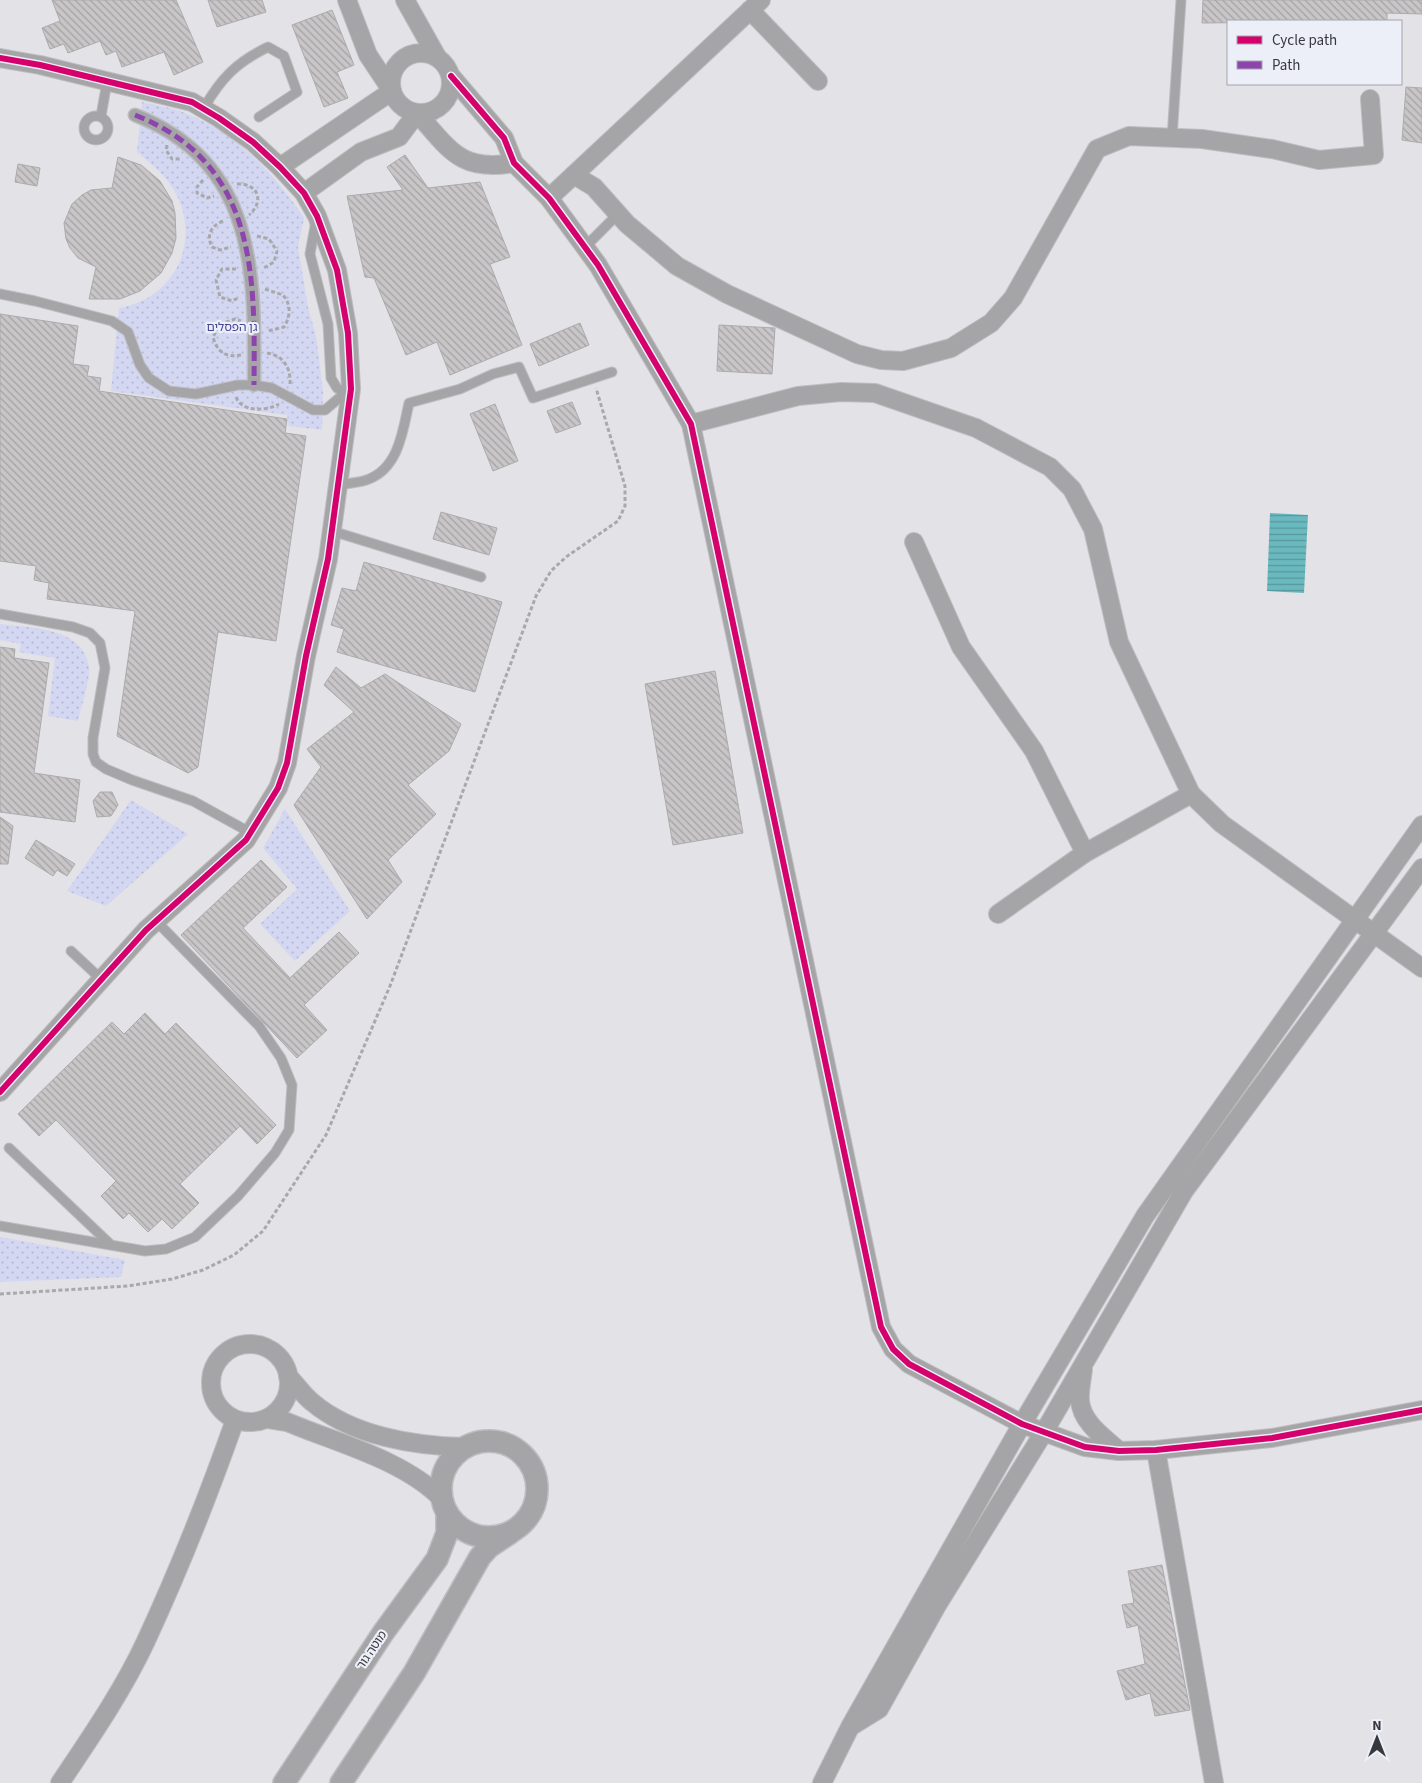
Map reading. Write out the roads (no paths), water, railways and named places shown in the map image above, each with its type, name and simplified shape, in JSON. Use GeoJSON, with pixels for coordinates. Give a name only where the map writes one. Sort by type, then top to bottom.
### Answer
{"type":"FeatureCollection","features":[{"type":"Feature","properties":{"kind":"street"},"geometry":{"type":"LineString","coordinates":[[347,0],[368,55],[401,106],[417,113],[452,153],[472,165],[494,166],[514,163]]}},
{"type":"Feature","properties":{"kind":"street"},"geometry":{"type":"LineString","coordinates":[[405,0],[438,57],[448,68],[451,76],[504,138],[514,163],[549,198],[598,265],[691,424],[881,1327],[893,1349],[909,1364],[1022,1424],[1085,1447],[1119,1451],[1156,1450],[1272,1438],[1422,1410]]}},
{"type":"Feature","properties":{"kind":"street"},"geometry":{"type":"LineString","coordinates":[[549,198],[755,5],[818,80]]}},
{"type":"Feature","properties":{"kind":"street"},"geometry":{"type":"LineString","coordinates":[[392,92],[392,74],[401,60],[415,53],[430,54],[438,57]]}},
{"type":"Feature","properties":{"kind":"street"},"geometry":{"type":"LineString","coordinates":[[0,58],[40,65],[179,98],[204,108],[253,142],[280,166],[304,193],[317,216],[337,270],[351,361],[332,531],[287,763],[278,788],[246,840],[156,921],[0,1092]]}},
{"type":"Feature","properties":{"kind":"street"},"geometry":{"type":"LineString","coordinates":[[304,193],[361,152],[399,137],[417,113],[435,110],[442,106],[451,91],[451,76]]}},
{"type":"Feature","properties":{"kind":"street"},"geometry":{"type":"LineString","coordinates":[[280,166],[392,92]]}},
{"type":"Feature","properties":{"kind":"street"},"geometry":{"type":"LineString","coordinates":[[574,175],[594,187],[627,224],[677,266],[727,294],[850,351],[881,360],[902,361],[951,348],[991,323],[1013,298],[1097,149],[1129,136],[1202,139],[1272,149],[1319,160],[1374,155],[1370,99]]}},
{"type":"Feature","properties":{"kind":"street"},"geometry":{"type":"LineString","coordinates":[[135,115],[165,129],[198,155],[224,190],[234,210],[241,227],[251,268],[254,307],[254,385]]}},
{"type":"Feature","properties":{"kind":"street"},"geometry":{"type":"LineString","coordinates":[[691,424],[798,396],[841,392],[876,393],[976,428],[1050,467],[1072,489],[1093,529],[1119,642],[1191,794],[1222,824],[1422,968]]}},
{"type":"Feature","properties":{"kind":"street"},"geometry":{"type":"LineString","coordinates":[[914,542],[961,647],[1034,751],[1086,853]]}},
{"type":"Feature","properties":{"kind":"street"},"geometry":{"type":"LineString","coordinates":[[998,914],[1086,853],[1191,794]]}},
{"type":"Feature","properties":{"kind":"street"},"geometry":{"type":"LineString","coordinates":[[822,1783],[850,1727],[1022,1424],[1144,1216],[1422,825]]}},
{"type":"Feature","properties":{"kind":"street"},"geometry":{"type":"LineString","coordinates":[[850,1727],[879,1709],[936,1607],[1044,1432],[1084,1360],[1184,1191],[1422,868]]}},
{"type":"Feature","properties":{"kind":"street"},"geometry":{"type":"LineString","coordinates":[[268,1419],[285,1402],[289,1391],[288,1376],[282,1360],[265,1347],[248,1344],[225,1352],[214,1365],[211,1373],[210,1390],[212,1398],[221,1411],[235,1420],[246,1423],[268,1419],[288,1422],[400,1467],[428,1484],[463,1530],[472,1534],[491,1537],[510,1533]]}},
{"type":"Feature","properties":{"kind":"street"},"geometry":{"type":"LineString","coordinates":[[1084,1360],[1080,1401],[1083,1413],[1090,1425],[1119,1451]]}},
{"type":"Feature","properties":{"kind":"street"},"geometry":{"type":"LineString","coordinates":[[288,1376],[310,1401],[331,1416],[368,1432],[415,1444],[465,1447],[477,1442],[493,1441],[508,1445],[522,1454],[532,1466],[537,1480],[535,1504],[527,1520],[489,1546],[480,1557],[414,1673],[340,1783]]}},
{"type":"Feature","properties":{"kind":"street"},"geometry":{"type":"LineString","coordinates":[[60,1783],[104,1716],[144,1644],[218,1468],[235,1420]]}},
{"type":"Feature","properties":{"kind":"street","name":"מוטה גור"},"geometry":{"type":"LineString","coordinates":[[284,1783],[383,1633],[437,1559],[447,1533],[442,1478],[448,1464],[465,1447]]}},
{"type":"Feature","properties":{"kind":"street"},"geometry":{"type":"LineString","coordinates":[[1156,1450],[1214,1783]]}},
{"type":"Feature","properties":{"kind":"lane"},"geometry":{"type":"LineString","coordinates":[[1172,138],[1180,0]]}},
{"type":"Feature","properties":{"kind":"lane"},"geometry":{"type":"LineString","coordinates":[[204,108],[215,89],[244,58],[268,47],[284,56],[297,92],[258,117]]}},
{"type":"Feature","properties":{"kind":"lane"},"geometry":{"type":"LineString","coordinates":[[100,116],[107,82]]}},
{"type":"Feature","properties":{"kind":"lane"},"geometry":{"type":"LineString","coordinates":[[585,247],[613,219]]}},
{"type":"Feature","properties":{"kind":"lane"},"geometry":{"type":"LineString","coordinates":[[0,294],[35,300],[112,320],[128,332],[140,366],[149,378],[169,391],[196,394],[238,385],[254,385],[272,388],[313,410],[324,410],[347,395]]}},
{"type":"Feature","properties":{"kind":"lane"},"geometry":{"type":"LineString","coordinates":[[338,485],[370,479],[385,468],[399,449],[409,403],[460,389],[492,374],[519,366],[533,398],[612,372]]}},
{"type":"Feature","properties":{"kind":"lane"},"geometry":{"type":"LineString","coordinates":[[332,531],[481,577]]}},
{"type":"Feature","properties":{"kind":"lane"},"geometry":{"type":"LineString","coordinates":[[0,614],[72,627],[90,633],[100,643],[105,668],[93,738],[93,754],[96,762],[106,769],[132,780],[193,801],[251,832]]}},
{"type":"Feature","properties":{"kind":"lane"},"geometry":{"type":"LineString","coordinates":[[0,1226],[145,1251],[166,1249],[195,1238],[238,1196],[275,1153],[289,1130],[292,1085],[281,1058],[258,1026],[156,921]]}},
{"type":"Feature","properties":{"kind":"lane"},"geometry":{"type":"LineString","coordinates":[[71,951],[102,980]]}},
{"type":"Feature","properties":{"kind":"lane"},"geometry":{"type":"LineString","coordinates":[[9,1148],[110,1245]]}},
{"type":"Feature","properties":{"kind":"water"},"geometry":{"type":"Polygon","coordinates":[[[1270,513],[1308,515],[1304,593],[1267,591],[1270,513]]]}},
{"type":"Feature","properties":{"kind":"park label","name":"גן הפסלים"},"geometry":{"type":"Point","coordinates":[232,327]}}]}
